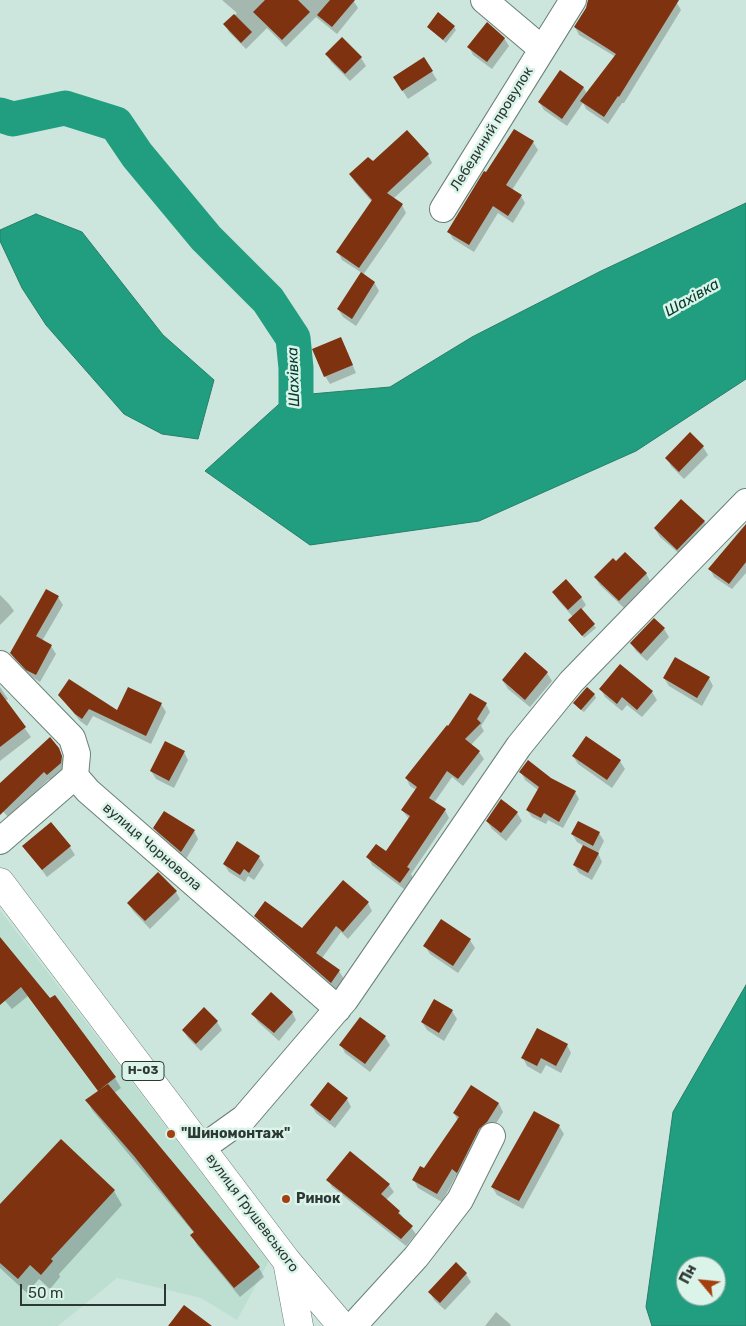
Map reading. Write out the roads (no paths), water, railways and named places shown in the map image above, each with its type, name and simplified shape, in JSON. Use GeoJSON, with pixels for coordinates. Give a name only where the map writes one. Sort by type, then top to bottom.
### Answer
{"type":"FeatureCollection","features":[{"type":"Feature","properties":{"kind":"main road","name":"вулиця Грушевського"},"geometry":{"type":"LineString","coordinates":[[0,882],[286,1260],[342,1326]]}},
{"type":"Feature","properties":{"kind":"main road","name":"Н-03"},"geometry":{"type":"LineString","coordinates":[[286,1260],[299,1326]]}},
{"type":"Feature","properties":{"kind":"street"},"geometry":{"type":"LineString","coordinates":[[484,0],[542,49]]}},
{"type":"Feature","properties":{"kind":"street","name":"Лебединий провулок"},"geometry":{"type":"LineString","coordinates":[[443,209],[573,0]]}},
{"type":"Feature","properties":{"kind":"street"},"geometry":{"type":"LineString","coordinates":[[202,1148],[244,1118],[338,1009],[518,746],[571,682],[746,502]]}},
{"type":"Feature","properties":{"kind":"street"},"geometry":{"type":"LineString","coordinates":[[0,664],[72,738],[77,754],[76,776],[0,841]]}},
{"type":"Feature","properties":{"kind":"street","name":"вулиця Чорновола"},"geometry":{"type":"LineString","coordinates":[[76,776],[88,791],[338,1009]]}},
{"type":"Feature","properties":{"kind":"street"},"geometry":{"type":"LineString","coordinates":[[353,1326],[416,1257],[460,1200],[492,1136]]}},
{"type":"Feature","properties":{"kind":"water"},"geometry":{"type":"Polygon","coordinates":[[[746,203],[746,379],[636,451],[479,521],[310,545],[205,471],[288,396],[390,387],[472,337],[601,271],[746,203]]]}},
{"type":"Feature","properties":{"kind":"water"},"geometry":{"type":"Polygon","coordinates":[[[36,214],[82,232],[163,335],[214,380],[198,439],[162,434],[124,414],[46,325],[22,288],[0,241],[0,230],[36,214]]]}},
{"type":"Feature","properties":{"kind":"water"},"geometry":{"type":"Polygon","coordinates":[[[746,985],[746,1326],[652,1326],[646,1307],[673,1112],[746,985]]]}},
{"type":"Feature","properties":{"kind":"waterway","name":"Шахівка"},"geometry":{"type":"LineString","coordinates":[[0,115],[13,119],[65,108],[116,124],[137,155],[206,238],[268,300],[293,338],[296,368],[296,424],[310,437]]}},
{"type":"Feature","properties":{"kind":"place","name":"\"Шиномонтаж\""},"geometry":{"type":"Point","coordinates":[171,1134]}},
{"type":"Feature","properties":{"kind":"place","name":"Ринок"},"geometry":{"type":"Point","coordinates":[286,1199]}}]}
